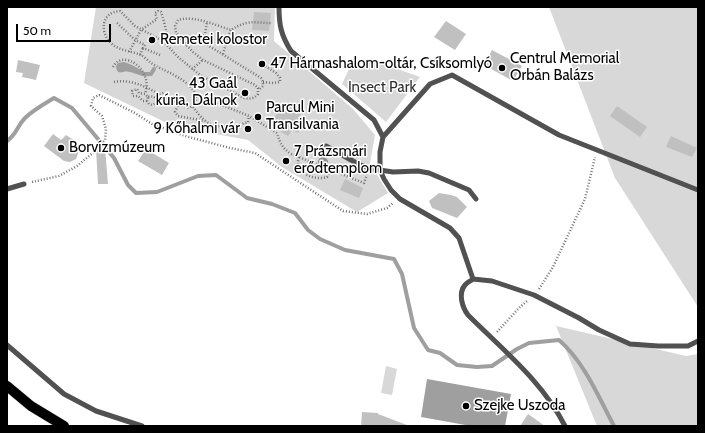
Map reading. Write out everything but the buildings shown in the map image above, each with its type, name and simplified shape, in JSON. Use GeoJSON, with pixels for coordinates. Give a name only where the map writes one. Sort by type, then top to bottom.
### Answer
{"type":"FeatureCollection","features":[{"type":"Feature","properties":{"kind":"main road"},"geometry":{"type":"LineString","coordinates":[[7,386],[32,406],[64,426]]}},
{"type":"Feature","properties":{"kind":"lane"},"geometry":{"type":"LineString","coordinates":[[279,7],[279,22],[284,40],[291,50],[374,120],[382,137],[380,170],[384,180],[400,199],[450,228],[459,238],[473,279]]}},
{"type":"Feature","properties":{"kind":"lane"},"geometry":{"type":"LineString","coordinates":[[382,137],[430,84],[452,75],[559,135],[698,190]]}},
{"type":"Feature","properties":{"kind":"lane"},"geometry":{"type":"LineString","coordinates":[[326,146],[360,165],[370,168],[398,172],[418,171],[429,173],[469,190],[476,199]]}},
{"type":"Feature","properties":{"kind":"lane"},"geometry":{"type":"LineString","coordinates":[[7,189],[24,184]]}},
{"type":"Feature","properties":{"kind":"lane"},"geometry":{"type":"LineString","coordinates":[[565,426],[547,397],[529,374],[465,311],[461,300],[464,286],[473,279],[492,281],[534,295],[599,330],[630,344],[688,346],[698,341]]}},
{"type":"Feature","properties":{"kind":"lane"},"geometry":{"type":"LineString","coordinates":[[7,345],[64,394],[96,411],[142,426]]}},
{"type":"Feature","properties":{"kind":"path"},"geometry":{"type":"LineString","coordinates":[[263,82],[263,86],[258,90],[256,97],[251,99],[244,98],[219,86],[192,69],[163,41],[141,30],[129,21],[120,11],[115,11],[106,18],[104,32],[113,45],[140,55],[154,66],[179,77],[195,94],[249,116],[277,133],[284,150],[291,154],[364,183],[370,168]]}},
{"type":"Feature","properties":{"kind":"path"},"geometry":{"type":"LineString","coordinates":[[129,52],[141,30],[157,19],[155,13],[158,12],[163,15],[164,27],[167,35],[163,41]]}},
{"type":"Feature","properties":{"kind":"path"},"geometry":{"type":"LineString","coordinates":[[231,30],[207,22],[184,18],[178,20],[175,26],[176,33],[186,46],[203,60],[255,85],[258,90]]}},
{"type":"Feature","properties":{"kind":"path"},"geometry":{"type":"LineString","coordinates":[[223,54],[231,30],[239,25],[253,21],[270,23],[279,22]]}},
{"type":"Feature","properties":{"kind":"path"},"geometry":{"type":"LineString","coordinates":[[201,41],[205,34],[207,22]]}},
{"type":"Feature","properties":{"kind":"path"},"geometry":{"type":"LineString","coordinates":[[117,24],[135,40],[145,45],[144,48],[160,55]]}},
{"type":"Feature","properties":{"kind":"path"},"geometry":{"type":"LineString","coordinates":[[186,46],[196,40],[201,41],[254,73],[261,78],[263,82]]}},
{"type":"Feature","properties":{"kind":"path"},"geometry":{"type":"LineString","coordinates":[[140,55],[144,48]]}},
{"type":"Feature","properties":{"kind":"path"},"geometry":{"type":"LineString","coordinates":[[113,68],[119,60],[126,60],[133,63],[141,68],[144,73],[148,87],[145,94],[149,104],[154,104],[159,94]]}},
{"type":"Feature","properties":{"kind":"path"},"geometry":{"type":"LineString","coordinates":[[192,69],[203,60]]}},
{"type":"Feature","properties":{"kind":"path"},"geometry":{"type":"LineString","coordinates":[[263,82],[280,82],[280,78],[276,73],[266,66]]}},
{"type":"Feature","properties":{"kind":"path"},"geometry":{"type":"LineString","coordinates":[[114,82],[128,81],[148,87],[159,94],[164,93],[168,97],[168,100]]}},
{"type":"Feature","properties":{"kind":"path"},"geometry":{"type":"LineString","coordinates":[[145,94],[138,94],[140,100],[145,101],[152,96],[161,104],[168,100]]}},
{"type":"Feature","properties":{"kind":"path"},"geometry":{"type":"LineString","coordinates":[[193,107],[196,103],[195,94]]}},
{"type":"Feature","properties":{"kind":"path"},"geometry":{"type":"LineString","coordinates":[[24,184],[59,176],[77,166],[94,152],[105,140],[106,129],[102,116],[91,106],[93,98],[99,95],[135,113],[152,124],[185,136],[255,153],[343,211],[367,214],[386,208],[400,199]]}},
{"type":"Feature","properties":{"kind":"path"},"geometry":{"type":"LineString","coordinates":[[168,100],[189,108],[193,107]]}},
{"type":"Feature","properties":{"kind":"path"},"geometry":{"type":"LineString","coordinates":[[179,103],[175,112],[178,116],[226,127],[241,125],[248,122],[249,116]]}},
{"type":"Feature","properties":{"kind":"path"},"geometry":{"type":"LineString","coordinates":[[193,107],[205,121]]}},
{"type":"Feature","properties":{"kind":"path"},"geometry":{"type":"LineString","coordinates":[[491,338],[520,307],[534,295],[553,267],[585,199],[597,150]]}},
{"type":"Feature","properties":{"kind":"path"},"geometry":{"type":"LineString","coordinates":[[299,157],[297,163],[299,169],[305,174],[321,179],[328,178],[330,169]]}},
{"type":"Feature","properties":{"kind":"green space","name":"Parcul Mini Transilvania"},"geometry":{"type":"Polygon","coordinates":[[[96,7],[275,7],[274,41],[353,109],[375,135],[370,163],[388,193],[357,212],[282,167],[248,140],[173,126],[84,83],[96,7]]]}},
{"type":"Feature","properties":{"kind":"green space"},"geometry":{"type":"Polygon","coordinates":[[[549,7],[698,7],[698,307],[615,178],[549,7]]]}},
{"type":"Feature","properties":{"kind":"green space","name":"Insect Park"},"geometry":{"type":"Polygon","coordinates":[[[375,61],[420,77],[386,122],[342,84],[349,69],[375,61]]]}},
{"type":"Feature","properties":{"kind":"green space"},"geometry":{"type":"Polygon","coordinates":[[[556,326],[686,356],[698,354],[698,426],[597,426],[556,326]]]}},
{"type":"Feature","properties":{"kind":"green space"},"geometry":{"type":"Polygon","coordinates":[[[386,366],[397,369],[392,395],[381,393],[386,366]]]}},
{"type":"Feature","properties":{"kind":"shaded area"},"geometry":{"type":"Polygon","coordinates":[[[124,62],[142,71],[142,74],[139,75],[130,72],[119,72],[116,66],[118,63],[124,62]]]}},
{"type":"Feature","properties":{"kind":"shaded area","name":"Szejke Uszoda"},"geometry":{"type":"Polygon","coordinates":[[[427,379],[511,394],[505,426],[471,426],[421,417],[427,379]]]}},
{"type":"Feature","properties":{"kind":"waterway"},"geometry":{"type":"LineString","coordinates":[[142,74],[151,74],[154,69]]}},
{"type":"Feature","properties":{"kind":"waterway"},"geometry":{"type":"LineString","coordinates":[[7,141],[13,136],[22,121],[28,115],[54,98],[72,108],[114,158],[128,185],[136,193],[157,192],[198,176],[216,175],[247,198],[272,204],[295,213],[308,230],[320,239],[345,250],[394,259],[402,274],[414,328],[428,350],[440,353],[457,365],[477,367],[492,366],[517,349],[529,343],[559,340],[584,369],[614,426]]}},
{"type":"Feature","properties":{"kind":"place","name":"Remetei kolostor"},"geometry":{"type":"Point","coordinates":[152,40]}},
{"type":"Feature","properties":{"kind":"place","name":"47 Hármashalom-oltár, Csíksomlyó"},"geometry":{"type":"Point","coordinates":[262,64]}},
{"type":"Feature","properties":{"kind":"place","name":"Centrul Memorial Orbán Balázs"},"geometry":{"type":"Point","coordinates":[502,68]}},
{"type":"Feature","properties":{"kind":"place","name":"43 Gaál kúria, Dálnok"},"geometry":{"type":"Point","coordinates":[245,93]}},
{"type":"Feature","properties":{"kind":"place","name":"Parcul Mini Transilvania"},"geometry":{"type":"Point","coordinates":[258,117]}},
{"type":"Feature","properties":{"kind":"place","name":"9 Kőhalmi vár"},"geometry":{"type":"Point","coordinates":[248,129]}},
{"type":"Feature","properties":{"kind":"place","name":"Borvízmúzeum"},"geometry":{"type":"Point","coordinates":[61,148]}},
{"type":"Feature","properties":{"kind":"place","name":"7 Prázsmári erődtemplom"},"geometry":{"type":"Point","coordinates":[286,161]}},
{"type":"Feature","properties":{"kind":"place","name":"Szejke Uszoda"},"geometry":{"type":"Point","coordinates":[466,406]}}]}
